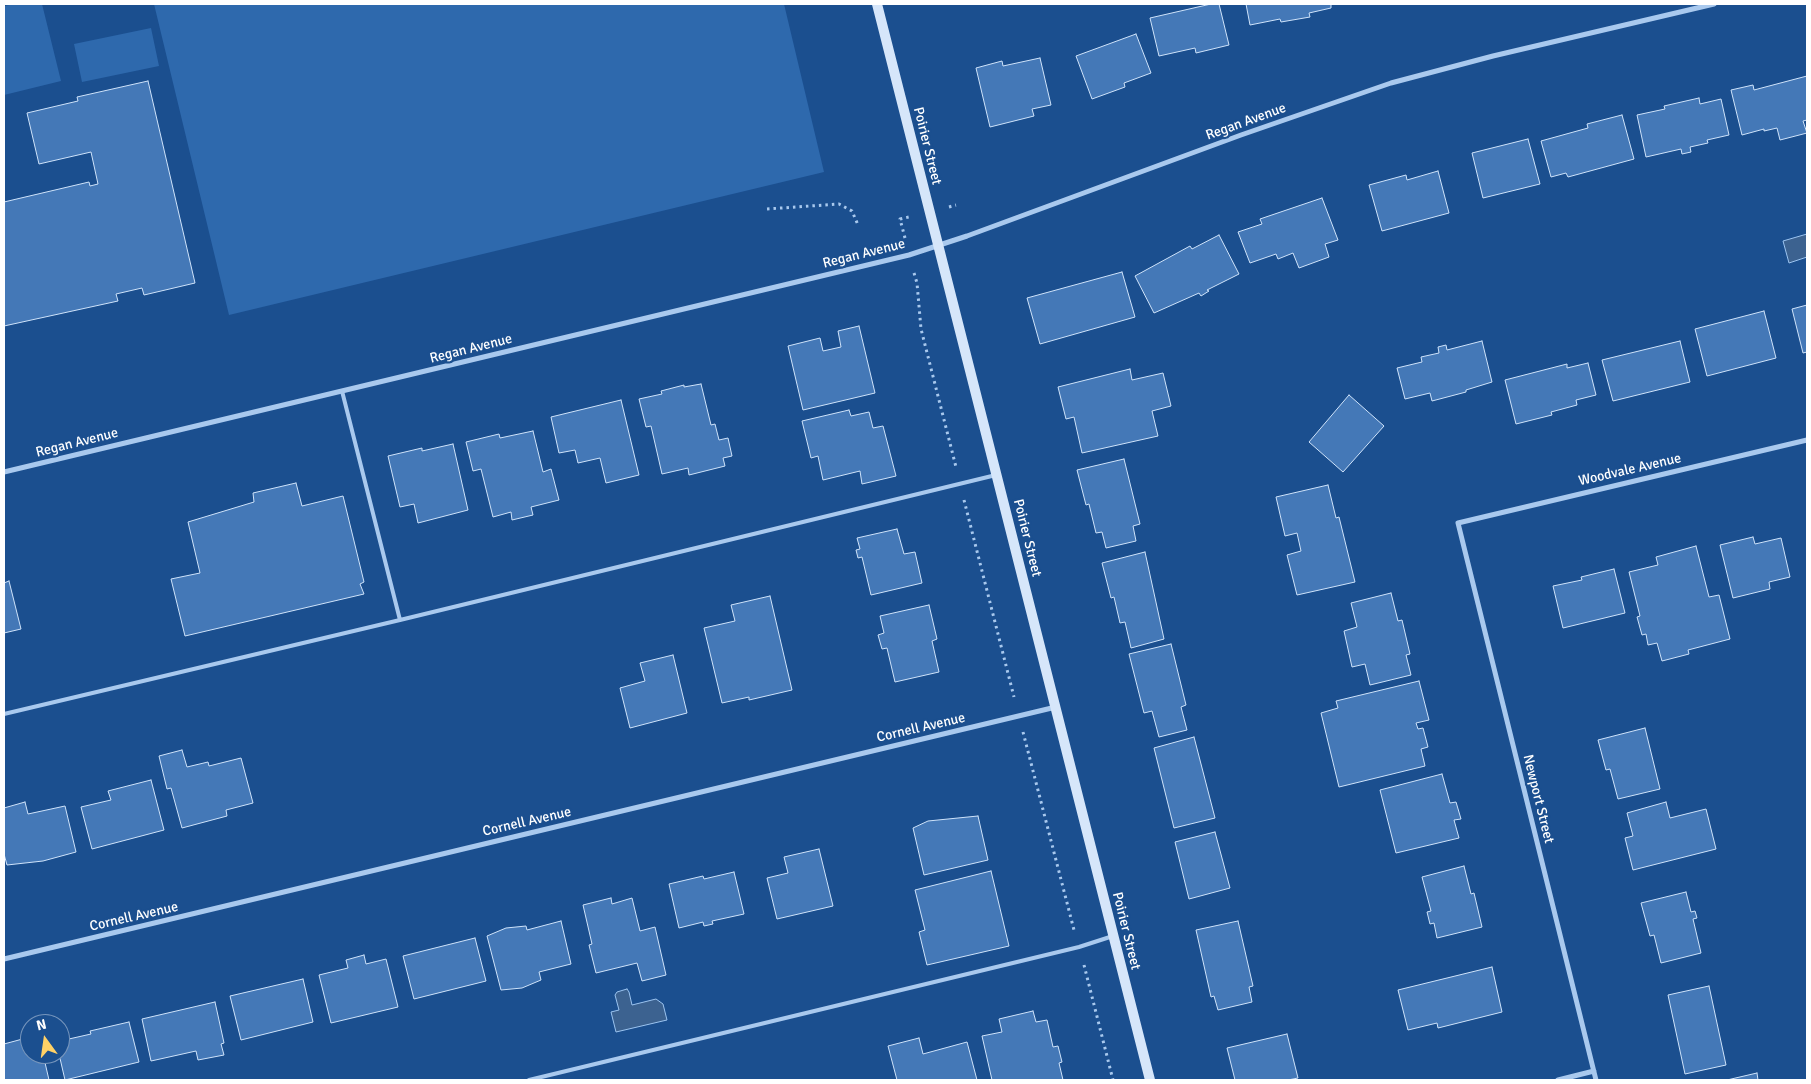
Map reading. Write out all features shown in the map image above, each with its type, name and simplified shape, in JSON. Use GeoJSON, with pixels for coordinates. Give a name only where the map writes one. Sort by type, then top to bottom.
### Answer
{"type":"FeatureCollection","features":[{"type":"Feature","properties":{"kind":"street","name":"Poirier Street"},"geometry":{"type":"LineString","coordinates":[[877,4],[1150,1080]]}},
{"type":"Feature","properties":{"kind":"street","name":"Regan Avenue"},"geometry":{"type":"LineString","coordinates":[[4,472],[939,246],[1242,135],[1391,83],[1503,54],[1714,4]]}},
{"type":"Feature","properties":{"kind":"street","name":"Woodvale Avenue"},"geometry":{"type":"LineString","coordinates":[[1458,523],[1807,440]]}},
{"type":"Feature","properties":{"kind":"street","name":"Newport Street"},"geometry":{"type":"LineString","coordinates":[[1458,523],[1596,1080]]}},
{"type":"Feature","properties":{"kind":"street","name":"Cornell Avenue"},"geometry":{"type":"LineString","coordinates":[[4,960],[1056,707]]}},
{"type":"Feature","properties":{"kind":"street"},"geometry":{"type":"LineString","coordinates":[[1558,1080],[1594,1071]]}},
{"type":"Feature","properties":{"kind":"lane"},"geometry":{"type":"LineString","coordinates":[[342,391],[400,620]]}},
{"type":"Feature","properties":{"kind":"lane"},"geometry":{"type":"LineString","coordinates":[[4,714],[997,475]]}},
{"type":"Feature","properties":{"kind":"lane"},"geometry":{"type":"LineString","coordinates":[[530,1080],[1079,947],[1113,936]]}},
{"type":"Feature","properties":{"kind":"path"},"geometry":{"type":"LineString","coordinates":[[767,209],[839,204],[852,211],[858,225]]}},
{"type":"Feature","properties":{"kind":"path"},"geometry":{"type":"LineString","coordinates":[[1027,745],[1113,1080]]}},
{"type":"Feature","properties":{"kind":"shaded area"},"geometry":{"type":"Polygon","coordinates":[[[42,4],[61,81],[4,95],[4,6],[42,4]]]}},
{"type":"Feature","properties":{"kind":"shaded area"},"geometry":{"type":"Polygon","coordinates":[[[154,4],[784,4],[824,172],[229,315],[154,4]]]}},
{"type":"Feature","properties":{"kind":"shaded area"},"geometry":{"type":"Polygon","coordinates":[[[151,28],[159,66],[82,82],[74,44],[151,28]]]}},
{"type":"Feature","properties":{"kind":"shaded area"},"geometry":{"type":"Polygon","coordinates":[[[1807,234],[1807,257],[1789,263],[1783,241],[1807,234]]]}},
{"type":"Feature","properties":{"kind":"shaded area"},"geometry":{"type":"Polygon","coordinates":[[[627,989],[632,1005],[656,999],[663,1004],[667,1020],[616,1032],[611,1012],[619,1010],[615,995],[617,992],[627,989]]]}},
{"type":"Feature","properties":{"kind":"building"},"geometry":{"type":"Polygon","coordinates":[[[1211,4],[1219,4],[1229,45],[1196,53],[1195,48],[1159,56],[1150,18],[1211,4]]]}},
{"type":"Feature","properties":{"kind":"building"},"geometry":{"type":"Polygon","coordinates":[[[1246,4],[1331,4],[1331,8],[1309,13],[1310,17],[1281,22],[1280,19],[1250,25],[1246,4]]]}},
{"type":"Feature","properties":{"kind":"building"},"geometry":{"type":"Polygon","coordinates":[[[1136,34],[1151,73],[1124,83],[1125,87],[1092,99],[1076,56],[1136,34]]]}},
{"type":"Feature","properties":{"kind":"building"},"geometry":{"type":"Polygon","coordinates":[[[1040,58],[1051,105],[1032,109],[1034,116],[990,127],[976,68],[1002,61],[1003,66],[1040,58]]]}},
{"type":"Feature","properties":{"kind":"building"},"geometry":{"type":"Polygon","coordinates":[[[1807,76],[1807,120],[1803,121],[1807,133],[1780,140],[1777,128],[1764,131],[1764,129],[1742,135],[1731,90],[1753,85],[1754,90],[1807,76]]]}},
{"type":"Feature","properties":{"kind":"building"},"geometry":{"type":"Polygon","coordinates":[[[148,81],[195,283],[144,295],[142,288],[116,294],[118,301],[4,326],[4,202],[89,182],[90,186],[98,184],[91,152],[39,164],[27,113],[78,101],[77,97],[148,81]]]}},
{"type":"Feature","properties":{"kind":"building"},"geometry":{"type":"Polygon","coordinates":[[[1699,98],[1700,104],[1721,99],[1729,135],[1707,140],[1708,143],[1690,147],[1691,152],[1682,154],[1681,149],[1646,157],[1637,115],[1665,109],[1664,106],[1699,98]]]}},
{"type":"Feature","properties":{"kind":"building"},"geometry":{"type":"Polygon","coordinates":[[[1622,115],[1634,159],[1568,177],[1566,173],[1551,177],[1541,141],[1588,128],[1587,124],[1622,115]]]}},
{"type":"Feature","properties":{"kind":"building"},"geometry":{"type":"Polygon","coordinates":[[[1528,139],[1540,184],[1483,198],[1472,153],[1528,139]]]}},
{"type":"Feature","properties":{"kind":"building"},"geometry":{"type":"Polygon","coordinates":[[[1438,171],[1449,213],[1382,231],[1369,185],[1406,175],[1407,180],[1438,171]]]}},
{"type":"Feature","properties":{"kind":"building"},"geometry":{"type":"Polygon","coordinates":[[[1322,198],[1338,240],[1325,244],[1329,257],[1299,268],[1293,253],[1278,259],[1276,254],[1250,263],[1238,232],[1262,224],[1260,219],[1322,198]]]}},
{"type":"Feature","properties":{"kind":"building"},"geometry":{"type":"Polygon","coordinates":[[[1219,235],[1239,274],[1207,290],[1209,291],[1201,296],[1199,293],[1154,313],[1135,276],[1190,246],[1192,249],[1219,235]]]}},
{"type":"Feature","properties":{"kind":"building"},"geometry":{"type":"Polygon","coordinates":[[[1122,272],[1135,317],[1040,344],[1027,298],[1122,272]]]}},
{"type":"Feature","properties":{"kind":"building"},"geometry":{"type":"Polygon","coordinates":[[[1807,305],[1807,352],[1803,353],[1792,309],[1807,305]]]}},
{"type":"Feature","properties":{"kind":"building"},"geometry":{"type":"Polygon","coordinates":[[[1764,311],[1776,358],[1707,376],[1695,329],[1764,311]]]}},
{"type":"Feature","properties":{"kind":"building"},"geometry":{"type":"Polygon","coordinates":[[[859,326],[875,393],[803,410],[788,346],[820,338],[823,351],[841,347],[838,331],[859,326]]]}},
{"type":"Feature","properties":{"kind":"building"},"geometry":{"type":"Polygon","coordinates":[[[1482,341],[1492,382],[1466,390],[1466,392],[1432,401],[1430,393],[1405,399],[1397,368],[1422,362],[1421,357],[1439,353],[1438,347],[1446,345],[1447,350],[1482,341]]]}},
{"type":"Feature","properties":{"kind":"building"},"geometry":{"type":"Polygon","coordinates":[[[1680,341],[1690,382],[1613,401],[1602,360],[1680,341]]]}},
{"type":"Feature","properties":{"kind":"building"},"geometry":{"type":"Polygon","coordinates":[[[1588,363],[1596,395],[1576,400],[1577,405],[1551,412],[1552,415],[1516,424],[1505,380],[1567,364],[1567,368],[1588,363]]]}},
{"type":"Feature","properties":{"kind":"building"},"geometry":{"type":"Polygon","coordinates":[[[1130,369],[1132,380],[1163,373],[1171,406],[1152,411],[1158,436],[1082,453],[1074,417],[1066,419],[1058,387],[1130,369]]]}},
{"type":"Feature","properties":{"kind":"building"},"geometry":{"type":"Polygon","coordinates":[[[701,384],[711,425],[715,424],[719,440],[728,438],[732,456],[723,458],[725,466],[689,475],[688,468],[662,474],[651,426],[646,427],[639,399],[662,394],[661,391],[684,385],[684,387],[701,384]]]}},
{"type":"Feature","properties":{"kind":"building"},"geometry":{"type":"Polygon","coordinates":[[[1349,395],[1384,426],[1343,472],[1309,442],[1349,395]]]}},
{"type":"Feature","properties":{"kind":"building"},"geometry":{"type":"Polygon","coordinates":[[[621,400],[639,475],[606,483],[600,458],[578,463],[575,450],[559,453],[551,417],[621,400]]]}},
{"type":"Feature","properties":{"kind":"building"},"geometry":{"type":"Polygon","coordinates":[[[849,410],[851,416],[869,412],[873,428],[883,426],[896,476],[862,484],[860,471],[823,480],[818,456],[811,458],[802,421],[849,410]]]}},
{"type":"Feature","properties":{"kind":"building"},"geometry":{"type":"Polygon","coordinates":[[[533,431],[543,472],[551,469],[559,500],[531,507],[533,515],[512,520],[511,512],[493,517],[481,469],[473,471],[466,442],[499,434],[500,438],[533,431]]]}},
{"type":"Feature","properties":{"kind":"building"},"geometry":{"type":"Polygon","coordinates":[[[453,444],[468,510],[418,523],[414,504],[400,507],[388,456],[422,448],[422,451],[453,444]]]}},
{"type":"Feature","properties":{"kind":"building"},"geometry":{"type":"Polygon","coordinates":[[[1124,459],[1140,524],[1133,526],[1136,541],[1106,548],[1102,532],[1096,533],[1089,504],[1086,505],[1077,470],[1124,459]]]}},
{"type":"Feature","properties":{"kind":"building"},"geometry":{"type":"Polygon","coordinates":[[[296,483],[302,506],[343,496],[364,582],[360,584],[364,594],[185,636],[171,579],[200,573],[188,522],[254,502],[253,493],[296,483]]]}},
{"type":"Feature","properties":{"kind":"building"},"geometry":{"type":"Polygon","coordinates":[[[1328,485],[1336,518],[1339,517],[1355,582],[1297,595],[1287,555],[1301,551],[1297,533],[1285,536],[1276,497],[1328,485]]]}},
{"type":"Feature","properties":{"kind":"building"},"geometry":{"type":"Polygon","coordinates":[[[897,529],[904,554],[915,552],[922,583],[871,595],[862,557],[858,558],[856,550],[860,549],[857,538],[897,529]]]}},
{"type":"Feature","properties":{"kind":"building"},"geometry":{"type":"Polygon","coordinates":[[[1753,537],[1755,544],[1781,538],[1790,577],[1769,582],[1770,589],[1733,598],[1720,545],[1753,537]]]}},
{"type":"Feature","properties":{"kind":"building"},"geometry":{"type":"Polygon","coordinates":[[[1696,546],[1709,597],[1719,595],[1730,639],[1688,650],[1689,654],[1662,661],[1657,643],[1648,645],[1646,634],[1642,635],[1637,617],[1640,616],[1629,572],[1658,565],[1656,557],[1696,546]]]}},
{"type":"Feature","properties":{"kind":"building"},"geometry":{"type":"Polygon","coordinates":[[[1145,552],[1164,639],[1131,648],[1125,622],[1120,623],[1114,597],[1111,598],[1102,563],[1145,552]]]}},
{"type":"Feature","properties":{"kind":"building"},"geometry":{"type":"Polygon","coordinates":[[[1614,569],[1625,613],[1563,628],[1553,586],[1582,580],[1581,577],[1614,569]]]}},
{"type":"Feature","properties":{"kind":"building"},"geometry":{"type":"Polygon","coordinates":[[[9,581],[21,629],[4,633],[4,583],[9,581]]]}},
{"type":"Feature","properties":{"kind":"building"},"geometry":{"type":"Polygon","coordinates":[[[1391,593],[1398,621],[1402,620],[1410,654],[1406,655],[1411,675],[1370,685],[1365,664],[1352,667],[1344,631],[1357,627],[1351,603],[1391,593]]]}},
{"type":"Feature","properties":{"kind":"building"},"geometry":{"type":"Polygon","coordinates":[[[770,596],[792,690],[749,700],[749,697],[722,703],[704,628],[735,621],[731,605],[770,596]]]}},
{"type":"Feature","properties":{"kind":"building"},"geometry":{"type":"Polygon","coordinates":[[[929,605],[937,639],[932,641],[939,672],[895,682],[887,648],[882,649],[878,635],[884,633],[880,616],[929,605]]]}},
{"type":"Feature","properties":{"kind":"building"},"geometry":{"type":"Polygon","coordinates":[[[1171,644],[1186,705],[1181,707],[1187,730],[1159,737],[1152,711],[1144,713],[1129,654],[1171,644]]]}},
{"type":"Feature","properties":{"kind":"building"},"geometry":{"type":"Polygon","coordinates":[[[673,655],[687,713],[630,728],[620,688],[645,681],[640,663],[673,655]]]}},
{"type":"Feature","properties":{"kind":"building"},"geometry":{"type":"Polygon","coordinates":[[[1419,681],[1429,720],[1416,723],[1418,729],[1423,728],[1428,747],[1421,749],[1425,766],[1339,787],[1321,713],[1338,708],[1336,701],[1419,681]]]}},
{"type":"Feature","properties":{"kind":"building"},"geometry":{"type":"Polygon","coordinates":[[[1645,728],[1660,789],[1618,799],[1610,769],[1606,770],[1598,740],[1645,728]]]}},
{"type":"Feature","properties":{"kind":"building"},"geometry":{"type":"Polygon","coordinates":[[[1194,737],[1215,818],[1174,828],[1154,748],[1194,737]]]}},
{"type":"Feature","properties":{"kind":"building"},"geometry":{"type":"Polygon","coordinates":[[[182,750],[187,767],[208,762],[209,766],[241,758],[253,803],[226,810],[227,816],[182,828],[171,788],[167,789],[159,756],[182,750]]]}},
{"type":"Feature","properties":{"kind":"building"},"geometry":{"type":"Polygon","coordinates":[[[1442,774],[1450,803],[1456,802],[1461,819],[1454,820],[1459,838],[1396,853],[1380,790],[1442,774]]]}},
{"type":"Feature","properties":{"kind":"building"},"geometry":{"type":"Polygon","coordinates":[[[151,780],[164,830],[92,849],[81,807],[111,800],[108,791],[151,780]]]}},
{"type":"Feature","properties":{"kind":"building"},"geometry":{"type":"Polygon","coordinates":[[[25,802],[28,814],[65,806],[76,852],[43,861],[7,865],[4,854],[4,808],[25,802]]]}},
{"type":"Feature","properties":{"kind":"building"},"geometry":{"type":"Polygon","coordinates":[[[1666,802],[1670,818],[1706,809],[1716,849],[1633,870],[1625,838],[1633,836],[1627,813],[1666,802]]]}},
{"type":"Feature","properties":{"kind":"building"},"geometry":{"type":"Polygon","coordinates":[[[978,816],[988,860],[924,875],[913,828],[928,821],[978,816]]]}},
{"type":"Feature","properties":{"kind":"building"},"geometry":{"type":"Polygon","coordinates":[[[1215,832],[1230,888],[1189,899],[1175,842],[1215,832]]]}},
{"type":"Feature","properties":{"kind":"building"},"geometry":{"type":"Polygon","coordinates":[[[819,849],[833,906],[777,919],[767,878],[788,873],[784,857],[819,849]]]}},
{"type":"Feature","properties":{"kind":"building"},"geometry":{"type":"Polygon","coordinates":[[[1464,866],[1471,894],[1474,893],[1482,927],[1437,938],[1434,923],[1430,924],[1427,912],[1431,911],[1422,877],[1464,866]]]}},
{"type":"Feature","properties":{"kind":"building"},"geometry":{"type":"Polygon","coordinates":[[[991,871],[1009,946],[927,965],[919,932],[925,930],[915,890],[991,871]]]}},
{"type":"Feature","properties":{"kind":"building"},"geometry":{"type":"Polygon","coordinates":[[[734,872],[744,914],[712,921],[713,924],[704,926],[703,922],[679,928],[669,884],[703,876],[704,879],[734,872]]]}},
{"type":"Feature","properties":{"kind":"building"},"geometry":{"type":"Polygon","coordinates":[[[1686,892],[1691,912],[1695,911],[1697,918],[1693,919],[1701,953],[1661,963],[1654,935],[1650,936],[1641,903],[1686,892]]]}},
{"type":"Feature","properties":{"kind":"building"},"geometry":{"type":"Polygon","coordinates":[[[611,898],[612,904],[632,898],[640,931],[655,927],[666,975],[642,981],[637,963],[596,973],[589,945],[592,944],[583,905],[611,898]]]}},
{"type":"Feature","properties":{"kind":"building"},"geometry":{"type":"Polygon","coordinates":[[[561,921],[571,964],[539,972],[541,980],[522,988],[501,990],[487,936],[506,928],[526,926],[527,930],[561,921]]]}},
{"type":"Feature","properties":{"kind":"building"},"geometry":{"type":"Polygon","coordinates":[[[1238,921],[1253,986],[1249,987],[1252,1002],[1218,1010],[1214,996],[1211,997],[1196,930],[1238,921]]]}},
{"type":"Feature","properties":{"kind":"building"},"geometry":{"type":"Polygon","coordinates":[[[475,938],[486,981],[414,999],[403,956],[475,938]]]}},
{"type":"Feature","properties":{"kind":"building"},"geometry":{"type":"Polygon","coordinates":[[[364,955],[366,964],[386,959],[398,1007],[331,1023],[319,975],[348,968],[346,960],[364,955]]]}},
{"type":"Feature","properties":{"kind":"building"},"geometry":{"type":"Polygon","coordinates":[[[1492,967],[1502,1012],[1438,1028],[1437,1023],[1408,1030],[1398,990],[1492,967]]]}},
{"type":"Feature","properties":{"kind":"building"},"geometry":{"type":"Polygon","coordinates":[[[303,979],[313,1022],[241,1040],[230,996],[303,979]]]}},
{"type":"Feature","properties":{"kind":"building"},"geometry":{"type":"Polygon","coordinates":[[[1709,986],[1726,1065],[1685,1074],[1668,995],[1709,986]]]}},
{"type":"Feature","properties":{"kind":"building"},"geometry":{"type":"Polygon","coordinates":[[[215,1002],[224,1043],[221,1044],[224,1055],[198,1060],[196,1051],[151,1061],[142,1019],[215,1002]]]}},
{"type":"Feature","properties":{"kind":"building"},"geometry":{"type":"Polygon","coordinates":[[[1033,1011],[1036,1022],[1047,1020],[1053,1047],[1058,1046],[1062,1062],[1059,1063],[1063,1080],[992,1080],[982,1036],[1002,1032],[999,1019],[1033,1011]]]}},
{"type":"Feature","properties":{"kind":"building"},"geometry":{"type":"Polygon","coordinates":[[[129,1022],[139,1062],[65,1080],[61,1064],[70,1064],[70,1039],[91,1034],[90,1031],[129,1022]]]}},
{"type":"Feature","properties":{"kind":"building"},"geometry":{"type":"Polygon","coordinates":[[[1287,1034],[1298,1078],[1288,1080],[1235,1080],[1227,1048],[1287,1034]]]}},
{"type":"Feature","properties":{"kind":"building"},"geometry":{"type":"Polygon","coordinates":[[[919,1038],[923,1054],[967,1042],[977,1080],[897,1080],[888,1046],[919,1038]]]}},
{"type":"Feature","properties":{"kind":"building"},"geometry":{"type":"Polygon","coordinates":[[[20,1040],[20,1064],[45,1064],[49,1080],[4,1080],[4,1044],[20,1040]]]}},
{"type":"Feature","properties":{"kind":"building"},"geometry":{"type":"Polygon","coordinates":[[[1757,1073],[1758,1080],[1727,1080],[1757,1073]]]}}]}
